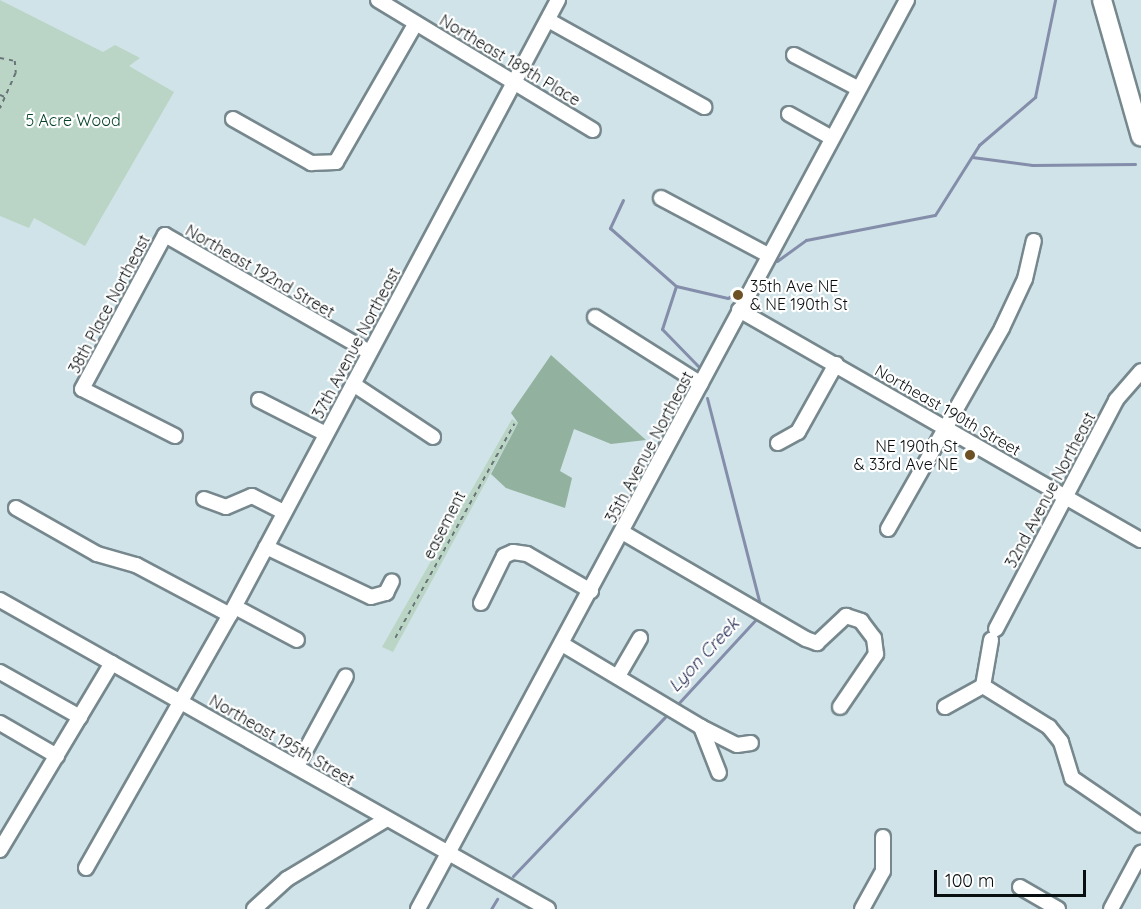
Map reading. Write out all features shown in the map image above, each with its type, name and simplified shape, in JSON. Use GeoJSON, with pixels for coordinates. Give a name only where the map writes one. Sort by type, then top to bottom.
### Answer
{"type":"FeatureCollection","features":[{"type":"Feature","properties":{"kind":"main road"},"geometry":{"type":"LineString","coordinates":[[1102,0],[1141,137]]}},
{"type":"Feature","properties":{"kind":"street","name":"Northeast 189th Place"},"geometry":{"type":"LineString","coordinates":[[378,0],[593,130]]}},
{"type":"Feature","properties":{"kind":"street","name":"37th Avenue Northeast"},"geometry":{"type":"LineString","coordinates":[[86,868],[168,718],[182,702],[232,611],[558,0]]}},
{"type":"Feature","properties":{"kind":"street","name":"35th Avenue Northeast"},"geometry":{"type":"LineString","coordinates":[[418,909],[907,0]]}},
{"type":"Feature","properties":{"kind":"street"},"geometry":{"type":"LineString","coordinates":[[548,20],[704,107]]}},
{"type":"Feature","properties":{"kind":"street"},"geometry":{"type":"LineString","coordinates":[[233,119],[325,165],[344,152],[416,23]]}},
{"type":"Feature","properties":{"kind":"street"},"geometry":{"type":"LineString","coordinates":[[794,55],[859,89]]}},
{"type":"Feature","properties":{"kind":"street"},"geometry":{"type":"LineString","coordinates":[[789,114],[832,138]]}},
{"type":"Feature","properties":{"kind":"street"},"geometry":{"type":"LineString","coordinates":[[662,198],[768,255]]}},
{"type":"Feature","properties":{"kind":"street","name":"Northeast 192nd Street"},"geometry":{"type":"LineString","coordinates":[[165,235],[369,352]]}},
{"type":"Feature","properties":{"kind":"street","name":"38th Place Northeast"},"geometry":{"type":"LineString","coordinates":[[165,235],[82,389],[175,436]]}},
{"type":"Feature","properties":{"kind":"street"},"geometry":{"type":"LineString","coordinates":[[888,529],[1002,328],[1025,279],[1034,241]]}},
{"type":"Feature","properties":{"kind":"street","name":"Northeast 190th Street"},"geometry":{"type":"LineString","coordinates":[[739,310],[1141,540]]}},
{"type":"Feature","properties":{"kind":"street"},"geometry":{"type":"LineString","coordinates":[[595,317],[701,384]]}},
{"type":"Feature","properties":{"kind":"street"},"geometry":{"type":"LineString","coordinates":[[778,443],[798,432],[836,364]]}},
{"type":"Feature","properties":{"kind":"street","name":"32nd Avenue Northeast"},"geometry":{"type":"LineString","coordinates":[[983,686],[993,634],[1116,400],[1141,372]]}},
{"type":"Feature","properties":{"kind":"street"},"geometry":{"type":"LineString","coordinates":[[353,384],[433,437]]}},
{"type":"Feature","properties":{"kind":"street"},"geometry":{"type":"LineString","coordinates":[[259,400],[326,434]]}},
{"type":"Feature","properties":{"kind":"street"},"geometry":{"type":"LineString","coordinates":[[204,499],[226,507],[252,496],[284,512]]}},
{"type":"Feature","properties":{"kind":"street"},"geometry":{"type":"LineString","coordinates":[[16,508],[97,554],[136,565],[297,640]]}},
{"type":"Feature","properties":{"kind":"street"},"geometry":{"type":"LineString","coordinates":[[622,532],[806,639],[817,643],[846,616],[861,621],[874,638],[876,654],[840,707]]}},
{"type":"Feature","properties":{"kind":"street"},"geometry":{"type":"LineString","coordinates":[[266,547],[371,597],[386,593],[392,581]]}},
{"type":"Feature","properties":{"kind":"street"},"geometry":{"type":"LineString","coordinates":[[481,603],[504,556],[513,552],[591,591]]}},
{"type":"Feature","properties":{"kind":"street","name":"Northeast 195th Street"},"geometry":{"type":"LineString","coordinates":[[0,600],[548,909]]}},
{"type":"Feature","properties":{"kind":"street"},"geometry":{"type":"LineString","coordinates":[[618,676],[640,638]]}},
{"type":"Feature","properties":{"kind":"street"},"geometry":{"type":"LineString","coordinates":[[562,644],[665,703],[701,727],[737,745],[751,743]]}},
{"type":"Feature","properties":{"kind":"street"},"geometry":{"type":"LineString","coordinates":[[0,850],[6,828],[57,756],[112,663]]}},
{"type":"Feature","properties":{"kind":"street"},"geometry":{"type":"LineString","coordinates":[[0,672],[80,717]]}},
{"type":"Feature","properties":{"kind":"street"},"geometry":{"type":"LineString","coordinates":[[297,766],[346,676]]}},
{"type":"Feature","properties":{"kind":"street"},"geometry":{"type":"LineString","coordinates":[[945,707],[983,686],[1049,726],[1061,742],[1072,778],[1141,825]]}},
{"type":"Feature","properties":{"kind":"street"},"geometry":{"type":"LineString","coordinates":[[0,723],[57,756]]}},
{"type":"Feature","properties":{"kind":"street"},"geometry":{"type":"LineString","coordinates":[[701,727],[719,772]]}},
{"type":"Feature","properties":{"kind":"street"},"geometry":{"type":"LineString","coordinates":[[254,909],[286,879],[387,819]]}},
{"type":"Feature","properties":{"kind":"street"},"geometry":{"type":"LineString","coordinates":[[862,909],[883,872],[883,837]]}},
{"type":"Feature","properties":{"kind":"street"},"geometry":{"type":"LineString","coordinates":[[1111,909],[1141,853]]}},
{"type":"Feature","properties":{"kind":"street"},"geometry":{"type":"LineString","coordinates":[[1020,887],[1058,909]]}},
{"type":"Feature","properties":{"kind":"path"},"geometry":{"type":"LineString","coordinates":[[0,58],[15,61],[8,98],[0,109]]}},
{"type":"Feature","properties":{"kind":"path"},"geometry":{"type":"LineString","coordinates":[[0,95],[8,98]]}},
{"type":"Feature","properties":{"kind":"path","name":"easement"},"geometry":{"type":"LineString","coordinates":[[395,638],[514,424]]}},
{"type":"Feature","properties":{"kind":"green space","name":"5 Acre Wood"},"geometry":{"type":"Polygon","coordinates":[[[0,0],[103,52],[115,45],[140,58],[129,66],[174,92],[85,246],[34,218],[29,228],[0,216],[0,0]]]}},
{"type":"Feature","properties":{"kind":"green space"},"geometry":{"type":"Polygon","coordinates":[[[551,355],[646,440],[611,444],[574,429],[560,471],[572,478],[565,508],[506,488],[491,474],[518,423],[511,413],[551,355]]]}},
{"type":"Feature","properties":{"kind":"green space"},"geometry":{"type":"Polygon","coordinates":[[[512,419],[518,423],[393,652],[382,647],[512,419]]]}},
{"type":"Feature","properties":{"kind":"waterway","name":"Lyon Creek"},"geometry":{"type":"LineString","coordinates":[[777,261],[806,240],[935,215],[979,145],[1035,97],[1055,0]]}},
{"type":"Feature","properties":{"kind":"waterway"},"geometry":{"type":"LineString","coordinates":[[972,157],[1032,165],[1135,164]]}},
{"type":"Feature","properties":{"kind":"waterway"},"geometry":{"type":"LineString","coordinates":[[623,200],[610,228],[676,286]]}},
{"type":"Feature","properties":{"kind":"waterway","name":"Lyon Creek"},"geometry":{"type":"LineString","coordinates":[[699,367],[662,329],[676,286],[728,298],[740,289]]}},
{"type":"Feature","properties":{"kind":"waterway","name":"Lyon Creek"},"geometry":{"type":"LineString","coordinates":[[707,398],[761,608]]}},
{"type":"Feature","properties":{"kind":"waterway","name":"Lyon Creek"},"geometry":{"type":"LineString","coordinates":[[676,706],[759,616]]}},
{"type":"Feature","properties":{"kind":"waterway","name":"Lyon Creek"},"geometry":{"type":"LineString","coordinates":[[513,876],[669,713]]}},
{"type":"Feature","properties":{"kind":"waterway","name":"Lyon Creek"},"geometry":{"type":"LineString","coordinates":[[491,909],[497,899]]}},
{"type":"Feature","properties":{"kind":"place","name":"35th Ave NE & NE 190th St"},"geometry":{"type":"Point","coordinates":[738,295]}},
{"type":"Feature","properties":{"kind":"place","name":"NE 190th St & 33rd Ave NE"},"geometry":{"type":"Point","coordinates":[970,455]}}]}
